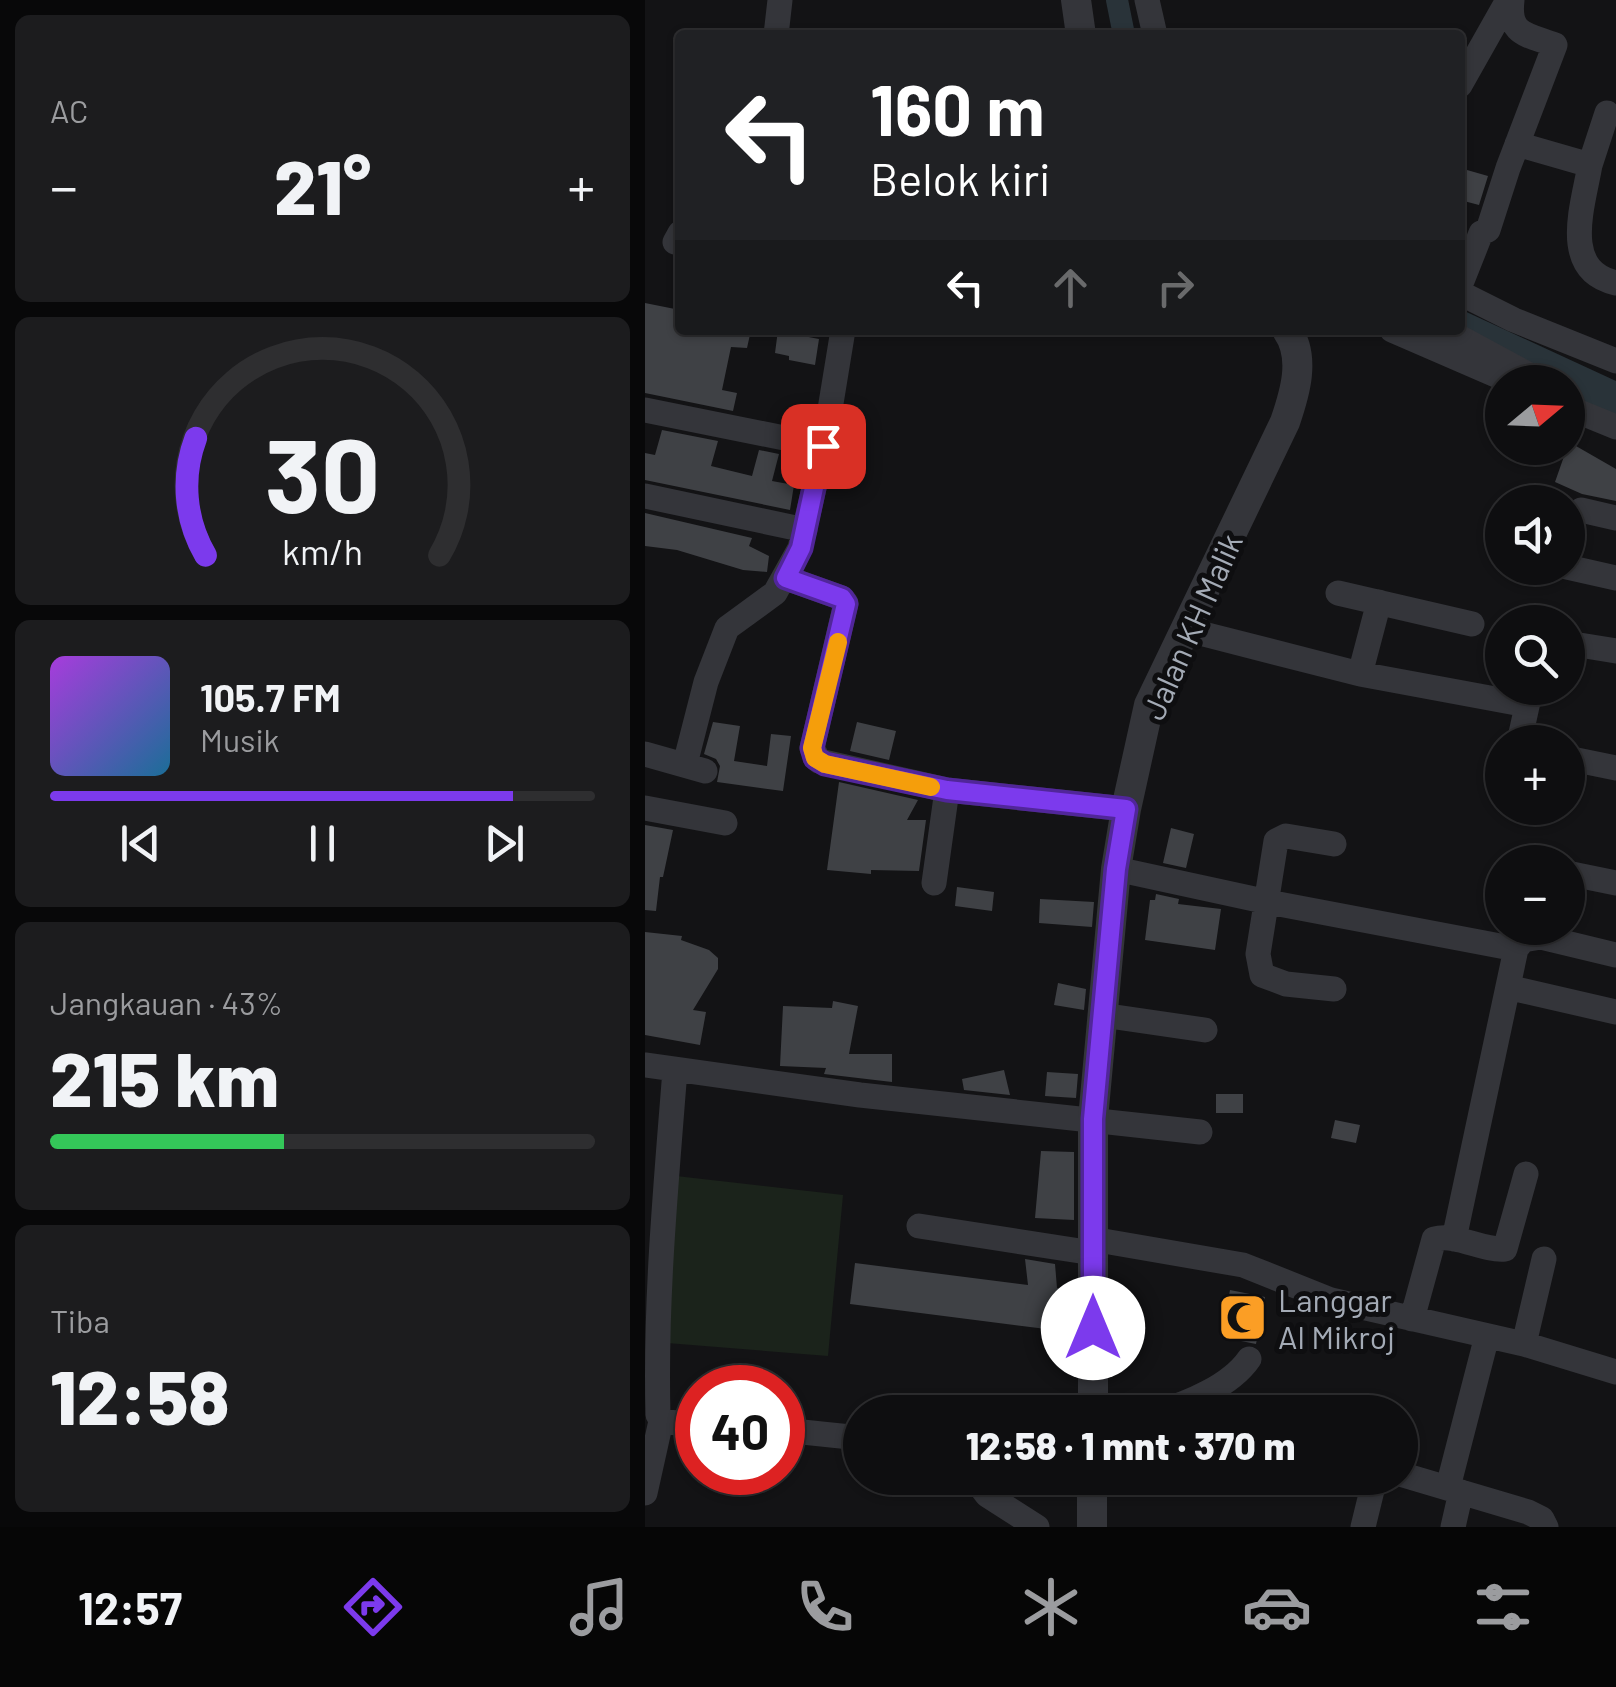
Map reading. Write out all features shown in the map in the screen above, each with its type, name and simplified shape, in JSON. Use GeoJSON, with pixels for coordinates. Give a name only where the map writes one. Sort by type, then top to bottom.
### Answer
{"type":"FeatureCollection","features":[{"type":"Feature","properties":{"kind":"street"},"geometry":{"type":"LineString","coordinates":[[775,30],[780,0]]}},
{"type":"Feature","properties":{"kind":"street"},"geometry":{"type":"LineString","coordinates":[[1076,0],[1080,30]]}},
{"type":"Feature","properties":{"kind":"street"},"geometry":{"type":"LineString","coordinates":[[1147,0],[1154,30]]}},
{"type":"Feature","properties":{"kind":"street"},"geometry":{"type":"LineString","coordinates":[[1465,77],[1510,0]]}},
{"type":"Feature","properties":{"kind":"street"},"geometry":{"type":"LineString","coordinates":[[1465,276],[1481,233],[1489,230],[1555,46],[1517,30],[1511,21],[1510,0]]}},
{"type":"Feature","properties":{"kind":"street"},"geometry":{"type":"LineString","coordinates":[[1607,113],[1590,165],[1579,245],[1585,264],[1596,278],[1616,283]]}},
{"type":"Feature","properties":{"kind":"street"},"geometry":{"type":"LineString","coordinates":[[1517,144],[1590,165]]}},
{"type":"Feature","properties":{"kind":"street"},"geometry":{"type":"LineString","coordinates":[[1465,293],[1514,320],[1616,362]]}},
{"type":"Feature","properties":{"kind":"street"},"geometry":{"type":"LineString","coordinates":[[645,754],[695,768],[705,682],[727,628],[775,593],[786,578],[805,530],[823,446],[838,335]]}},
{"type":"Feature","properties":{"kind":"street","name":"Jalan KH Malik"},"geometry":{"type":"LineString","coordinates":[[1093,1395],[1093,1119],[1116,869],[1126,809],[1149,705],[1285,422],[1294,395],[1295,335]]}},
{"type":"Feature","properties":{"kind":"street"},"geometry":{"type":"LineString","coordinates":[[1404,335],[1485,370]]}},
{"type":"Feature","properties":{"kind":"street"},"geometry":{"type":"LineString","coordinates":[[1454,335],[1510,365]]}},
{"type":"Feature","properties":{"kind":"street"},"geometry":{"type":"LineString","coordinates":[[1585,400],[1616,412]]}},
{"type":"Feature","properties":{"kind":"street"},"geometry":{"type":"LineString","coordinates":[[645,410],[823,446]]}},
{"type":"Feature","properties":{"kind":"street"},"geometry":{"type":"LineString","coordinates":[[1585,414],[1616,427]]}},
{"type":"Feature","properties":{"kind":"street"},"geometry":{"type":"LineString","coordinates":[[645,496],[805,530]]}},
{"type":"Feature","properties":{"kind":"street"},"geometry":{"type":"LineString","coordinates":[[1585,511],[1616,518]]}},
{"type":"Feature","properties":{"kind":"street"},"geometry":{"type":"LineString","coordinates":[[1585,571],[1616,578]]}},
{"type":"Feature","properties":{"kind":"street"},"geometry":{"type":"LineString","coordinates":[[786,578],[842,598],[846,604],[812,748],[815,758],[825,764],[947,790],[1126,809]]}},
{"type":"Feature","properties":{"kind":"street"},"geometry":{"type":"LineString","coordinates":[[1338,593],[1472,624]]}},
{"type":"Feature","properties":{"kind":"street"},"geometry":{"type":"LineString","coordinates":[[1360,674],[1379,602]]}},
{"type":"Feature","properties":{"kind":"street"},"geometry":{"type":"LineString","coordinates":[[1183,628],[1360,674],[1485,690]]}},
{"type":"Feature","properties":{"kind":"street"},"geometry":{"type":"LineString","coordinates":[[1585,646],[1616,651]]}},
{"type":"Feature","properties":{"kind":"street"},"geometry":{"type":"LineString","coordinates":[[1585,762],[1616,768]]}},
{"type":"Feature","properties":{"kind":"street"},"geometry":{"type":"LineString","coordinates":[[933,883],[947,790]]}},
{"type":"Feature","properties":{"kind":"street"},"geometry":{"type":"LineString","coordinates":[[645,808],[725,823]]}},
{"type":"Feature","properties":{"kind":"street"},"geometry":{"type":"LineString","coordinates":[[1334,844],[1279,838],[1274,848],[1258,954],[1262,975],[1286,984],[1334,989]]}},
{"type":"Feature","properties":{"kind":"street"},"geometry":{"type":"LineString","coordinates":[[1116,869],[1516,949]]}},
{"type":"Feature","properties":{"kind":"street"},"geometry":{"type":"LineString","coordinates":[[1585,877],[1616,883]]}},
{"type":"Feature","properties":{"kind":"street"},"geometry":{"type":"LineString","coordinates":[[1454,1239],[1516,949],[1523,940],[1541,937],[1616,956]]}},
{"type":"Feature","properties":{"kind":"street"},"geometry":{"type":"LineString","coordinates":[[1521,990],[1616,1012]]}},
{"type":"Feature","properties":{"kind":"street"},"geometry":{"type":"LineString","coordinates":[[1102,1015],[1205,1030]]}},
{"type":"Feature","properties":{"kind":"street"},"geometry":{"type":"LineString","coordinates":[[645,1066],[879,1098],[1200,1132]]}},
{"type":"Feature","properties":{"kind":"street"},"geometry":{"type":"LineString","coordinates":[[645,1492],[661,1421],[651,1352],[653,1232],[675,1070]]}},
{"type":"Feature","properties":{"kind":"street"},"geometry":{"type":"LineString","coordinates":[[1412,1319],[1434,1239],[1441,1236],[1505,1249],[1526,1174]]}},
{"type":"Feature","properties":{"kind":"street"},"geometry":{"type":"LineString","coordinates":[[919,1226],[1243,1265],[1331,1300],[1524,1344],[1616,1372]]}},
{"type":"Feature","properties":{"kind":"street"},"geometry":{"type":"LineString","coordinates":[[1524,1344],[1543,1259]]}},
{"type":"Feature","properties":{"kind":"street"},"geometry":{"type":"LineString","coordinates":[[1453,1527],[1455,1489],[1487,1336]]}},
{"type":"Feature","properties":{"kind":"street"},"geometry":{"type":"LineString","coordinates":[[1201,1395],[1240,1372],[1249,1359]]}},
{"type":"Feature","properties":{"kind":"street"},"geometry":{"type":"LineString","coordinates":[[661,1421],[675,1422]]}},
{"type":"Feature","properties":{"kind":"street"},"geometry":{"type":"LineString","coordinates":[[805,1432],[843,1436]]}},
{"type":"Feature","properties":{"kind":"street"},"geometry":{"type":"LineString","coordinates":[[1418,1479],[1528,1512],[1542,1519],[1546,1527]]}},
{"type":"Feature","properties":{"kind":"street"},"geometry":{"type":"LineString","coordinates":[[986,1495],[1037,1527]]}},
{"type":"Feature","properties":{"kind":"street"},"geometry":{"type":"LineString","coordinates":[[1093,1495],[1093,1527]]}},
{"type":"Feature","properties":{"kind":"street"},"geometry":{"type":"LineString","coordinates":[[1363,1527],[1371,1495]]}},
{"type":"Feature","properties":{"kind":"shaded area"},"geometry":{"type":"Polygon","coordinates":[[[1465,311],[1581,365],[1485,365],[1485,372],[1403,335],[1465,335],[1465,311]]]}},
{"type":"Feature","properties":{"kind":"shaded area"},"geometry":{"type":"Polygon","coordinates":[[[1585,367],[1616,381],[1616,428],[1585,415],[1585,367]]]}},
{"type":"Feature","properties":{"kind":"shaded area"},"geometry":{"type":"Polygon","coordinates":[[[676,1176],[843,1195],[828,1356],[667,1343],[676,1176]]]}},
{"type":"Feature","properties":{"kind":"building"},"geometry":{"type":"Polygon","coordinates":[[[1465,169],[1488,176],[1479,205],[1465,201],[1465,169]]]}},
{"type":"Feature","properties":{"kind":"building"},"geometry":{"type":"Polygon","coordinates":[[[645,303],[675,309],[675,335],[750,335],[747,348],[731,347],[722,390],[737,393],[733,411],[645,393],[645,303]]]}},
{"type":"Feature","properties":{"kind":"building"},"geometry":{"type":"Polygon","coordinates":[[[777,335],[819,339],[815,365],[775,353],[777,335]]]}},
{"type":"Feature","properties":{"kind":"building"},"geometry":{"type":"Polygon","coordinates":[[[662,430],[718,441],[711,466],[752,476],[759,450],[779,454],[772,481],[794,485],[790,510],[645,480],[645,453],[655,455],[662,430]]]}},
{"type":"Feature","properties":{"kind":"building"},"geometry":{"type":"Polygon","coordinates":[[[1585,451],[1616,469],[1616,501],[1585,495],[1585,485],[1555,482],[1561,465],[1585,465],[1585,451]]]}},
{"type":"Feature","properties":{"kind":"building"},"geometry":{"type":"Polygon","coordinates":[[[645,513],[752,538],[749,546],[769,556],[767,572],[743,570],[677,550],[645,546],[645,513]]]}},
{"type":"Feature","properties":{"kind":"building"},"geometry":{"type":"Polygon","coordinates":[[[713,722],[740,726],[734,761],[767,766],[771,734],[791,736],[783,791],[717,782],[720,766],[716,759],[704,754],[713,722]]]}},
{"type":"Feature","properties":{"kind":"building"},"geometry":{"type":"Polygon","coordinates":[[[857,722],[896,731],[889,760],[850,751],[857,722]]]}},
{"type":"Feature","properties":{"kind":"building"},"geometry":{"type":"Polygon","coordinates":[[[839,782],[918,800],[907,820],[926,820],[919,871],[871,870],[871,874],[827,870],[839,782]]]}},
{"type":"Feature","properties":{"kind":"building"},"geometry":{"type":"Polygon","coordinates":[[[645,825],[673,830],[660,877],[656,911],[645,910],[645,825]]]}},
{"type":"Feature","properties":{"kind":"building"},"geometry":{"type":"Polygon","coordinates":[[[1171,828],[1194,834],[1186,868],[1163,863],[1171,828]]]}},
{"type":"Feature","properties":{"kind":"building"},"geometry":{"type":"Polygon","coordinates":[[[957,887],[994,892],[992,911],[955,906],[957,887]]]}},
{"type":"Feature","properties":{"kind":"building"},"geometry":{"type":"Polygon","coordinates":[[[1156,894],[1179,899],[1178,904],[1221,909],[1215,950],[1145,940],[1150,900],[1155,900],[1156,894]]]}},
{"type":"Feature","properties":{"kind":"building"},"geometry":{"type":"Polygon","coordinates":[[[1040,899],[1094,902],[1092,927],[1039,923],[1040,899]]]}},
{"type":"Feature","properties":{"kind":"building"},"geometry":{"type":"Polygon","coordinates":[[[645,932],[682,936],[681,940],[709,950],[718,958],[718,969],[693,1010],[706,1012],[700,1045],[645,1035],[645,932]]]}},
{"type":"Feature","properties":{"kind":"building"},"geometry":{"type":"Polygon","coordinates":[[[1058,983],[1086,989],[1084,1010],[1054,1005],[1058,983]]]}},
{"type":"Feature","properties":{"kind":"building"},"geometry":{"type":"Polygon","coordinates":[[[833,1001],[858,1006],[849,1054],[892,1054],[892,1082],[824,1074],[826,1068],[780,1066],[783,1006],[832,1008],[833,1001]]]}},
{"type":"Feature","properties":{"kind":"building"},"geometry":{"type":"Polygon","coordinates":[[[1004,1070],[1010,1095],[964,1090],[962,1079],[1004,1070]]]}},
{"type":"Feature","properties":{"kind":"building"},"geometry":{"type":"Polygon","coordinates":[[[1047,1072],[1078,1074],[1076,1098],[1045,1096],[1047,1072]]]}},
{"type":"Feature","properties":{"kind":"building"},"geometry":{"type":"Polygon","coordinates":[[[1216,1094],[1243,1094],[1243,1113],[1216,1113],[1216,1094]]]}},
{"type":"Feature","properties":{"kind":"building"},"geometry":{"type":"Polygon","coordinates":[[[1335,1120],[1360,1125],[1356,1143],[1331,1138],[1335,1120]]]}},
{"type":"Feature","properties":{"kind":"building"},"geometry":{"type":"Polygon","coordinates":[[[1041,1151],[1074,1152],[1074,1220],[1035,1218],[1041,1151]]]}},
{"type":"Feature","properties":{"kind":"building"},"geometry":{"type":"Polygon","coordinates":[[[1025,1259],[1055,1264],[1057,1288],[1067,1290],[1062,1331],[850,1304],[855,1263],[1028,1285],[1025,1259]]]}},
{"type":"Feature","properties":{"kind":"building","name":"Langgar Al Mikroj"},"geometry":{"type":"Polygon","coordinates":[[[1230,1290],[1265,1297],[1256,1344],[1221,1337],[1230,1290]]]}},
{"type":"Feature","properties":{"kind":"waterway"},"geometry":{"type":"LineString","coordinates":[[1117,0],[1123,30]]}},
{"type":"Feature","properties":{"kind":"slow traffic"},"geometry":{"type":"LineString","coordinates":[[838,642],[812,748],[815,758],[825,764],[931,787]]}},
{"type":"Feature","properties":{"kind":"place","name":"Langgar Al Mikroj"},"geometry":{"type":"Point","coordinates":[1243,1317]}},
{"type":"Feature","properties":{"kind":"route"},"geometry":{"type":"LineString","coordinates":[[823,446],[801,548],[786,578],[842,598],[846,604],[812,748],[815,758],[825,764],[947,790],[1126,809],[1116,869],[1093,1119],[1093,1328]]}}]}
